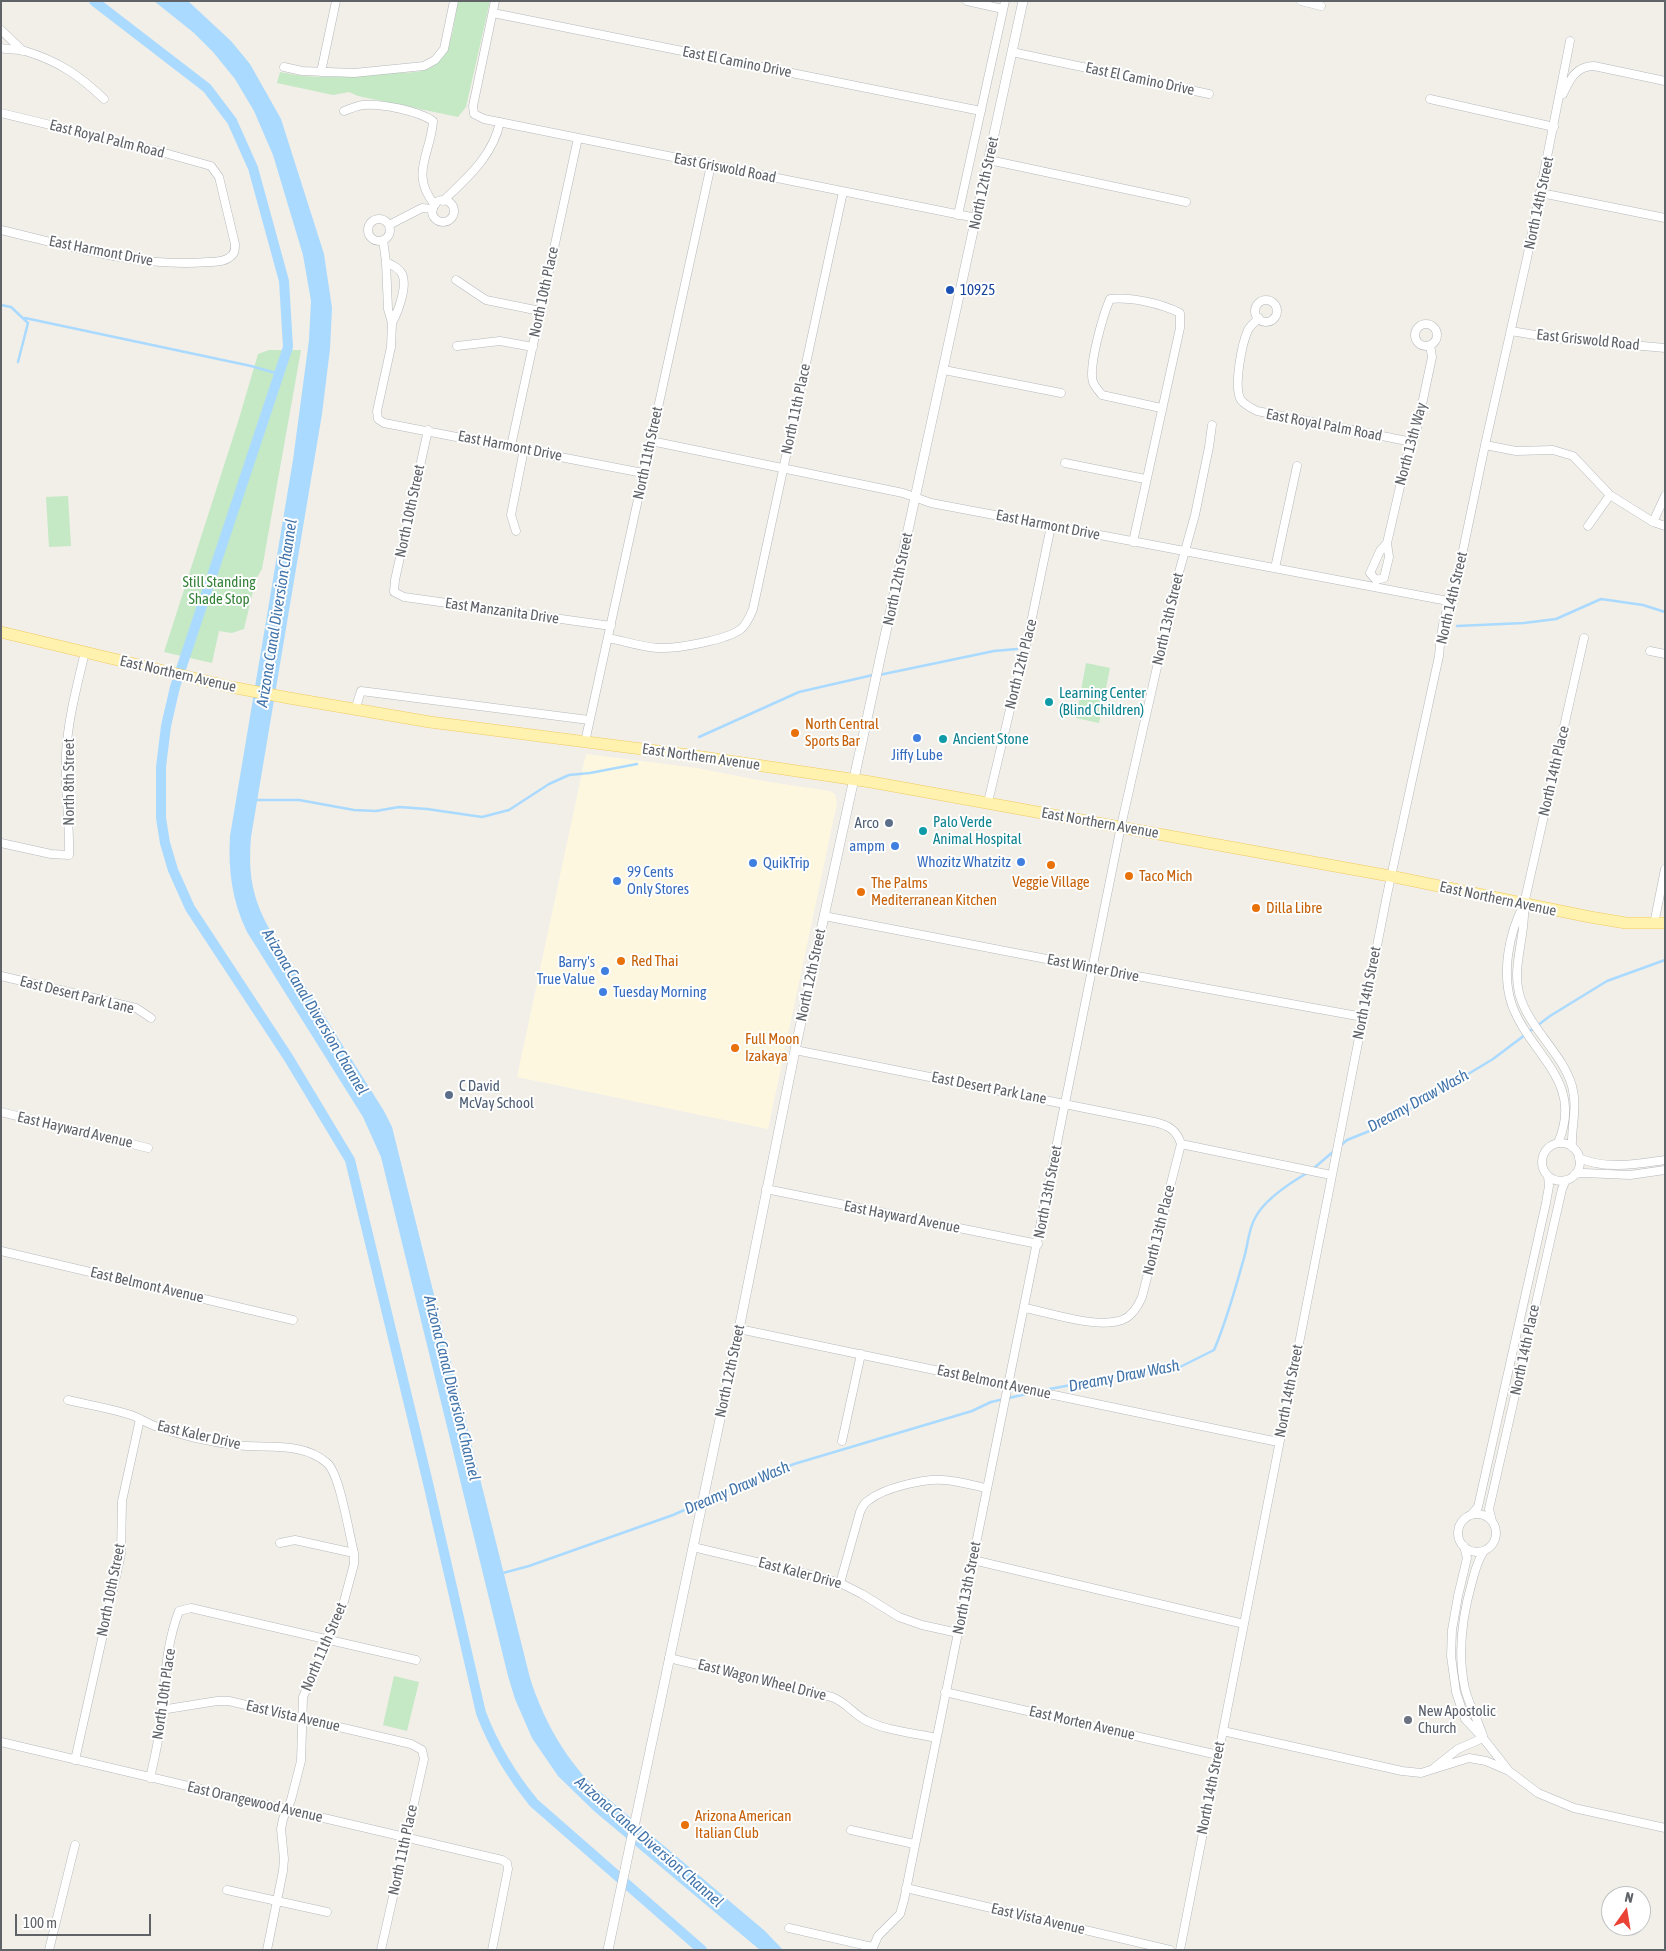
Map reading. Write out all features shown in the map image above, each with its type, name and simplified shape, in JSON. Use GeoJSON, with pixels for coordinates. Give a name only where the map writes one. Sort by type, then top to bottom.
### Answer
{"type":"FeatureCollection","features":[{"type":"Feature","properties":{"kind":"main road","name":"East Northern Avenue"},"geometry":{"type":"LineString","coordinates":[[1,632],[254,692],[355,710],[854,779],[1390,876],[1590,917],[1626,923],[1660,924]]}},
{"type":"Feature","properties":{"kind":"street"},"geometry":{"type":"LineString","coordinates":[[321,72],[336,1]]}},
{"type":"Feature","properties":{"kind":"street"},"geometry":{"type":"LineString","coordinates":[[284,66],[302,71],[354,73],[424,66],[435,60],[444,49],[454,1]]}},
{"type":"Feature","properties":{"kind":"street"},"geometry":{"type":"LineString","coordinates":[[493,13],[495,1]]}},
{"type":"Feature","properties":{"kind":"street"},"geometry":{"type":"LineString","coordinates":[[967,1],[1004,5]]}},
{"type":"Feature","properties":{"kind":"street","name":"North 12th Street"},"geometry":{"type":"LineString","coordinates":[[608,1950],[739,1329],[795,1050],[1023,1]]}},
{"type":"Feature","properties":{"kind":"street"},"geometry":{"type":"LineString","coordinates":[[1300,1],[1321,6]]}},
{"type":"Feature","properties":{"kind":"street","name":"North 12th Street"},"geometry":{"type":"LineString","coordinates":[[958,215],[1004,5]]}},
{"type":"Feature","properties":{"kind":"street","name":"East El Camino Drive"},"geometry":{"type":"LineString","coordinates":[[493,13],[981,112]]}},
{"type":"Feature","properties":{"kind":"street","name":"East Griswold Road"},"geometry":{"type":"LineString","coordinates":[[493,13],[473,106],[474,114],[484,119],[976,218]]}},
{"type":"Feature","properties":{"kind":"street"},"geometry":{"type":"LineString","coordinates":[[1,30],[23,50]]}},
{"type":"Feature","properties":{"kind":"street","name":"North 14th Street"},"geometry":{"type":"LineString","coordinates":[[1180,1950],[1390,876],[1439,656],[1448,601],[1456,584],[1541,193],[1570,41]]}},
{"type":"Feature","properties":{"kind":"street"},"geometry":{"type":"LineString","coordinates":[[1,48],[23,50],[62,65],[92,87],[104,99]]}},
{"type":"Feature","properties":{"kind":"street","name":"East El Camino Drive"},"geometry":{"type":"LineString","coordinates":[[1012,52],[1209,94]]}},
{"type":"Feature","properties":{"kind":"street"},"geometry":{"type":"LineString","coordinates":[[1558,104],[1571,77],[1585,66],[1594,66],[1665,81]]}},
{"type":"Feature","properties":{"kind":"street"},"geometry":{"type":"LineString","coordinates":[[1430,99],[1554,127]]}},
{"type":"Feature","properties":{"kind":"street"},"geometry":{"type":"LineString","coordinates":[[344,111],[360,105],[374,105],[425,115],[433,120],[421,170],[421,178],[426,192],[437,205]]}},
{"type":"Feature","properties":{"kind":"street","name":"East Royal Palm Road"},"geometry":{"type":"LineString","coordinates":[[1,113],[212,166],[219,177],[235,244],[235,251],[232,257]]}},
{"type":"Feature","properties":{"kind":"street"},"geometry":{"type":"LineString","coordinates":[[389,225],[422,208],[437,205],[488,154],[497,136],[500,122]]}},
{"type":"Feature","properties":{"kind":"street","name":"North 10th Place"},"geometry":{"type":"LineString","coordinates":[[511,446],[578,138]]}},
{"type":"Feature","properties":{"kind":"street"},"geometry":{"type":"LineString","coordinates":[[989,160],[1186,202]]}},
{"type":"Feature","properties":{"kind":"street","name":"North 11th Street"},"geometry":{"type":"LineString","coordinates":[[585,742],[711,165]]}},
{"type":"Feature","properties":{"kind":"street","name":"North 11th Place"},"geometry":{"type":"LineString","coordinates":[[608,638],[656,648],[671,648],[725,638],[739,631],[745,625],[753,609],[843,192]]}},
{"type":"Feature","properties":{"kind":"street"},"geometry":{"type":"LineString","coordinates":[[1541,193],[1665,218]]}},
{"type":"Feature","properties":{"kind":"street"},"geometry":{"type":"LineString","coordinates":[[382,219],[389,225],[389,234],[383,240],[376,240],[371,236],[370,224],[375,220],[382,219]]}},
{"type":"Feature","properties":{"kind":"street","name":"East Harmont Drive"},"geometry":{"type":"LineString","coordinates":[[1,230],[122,258],[153,262],[200,263],[220,261],[232,257]]}},
{"type":"Feature","properties":{"kind":"street"},"geometry":{"type":"LineString","coordinates":[[383,240],[388,309],[392,323]]}},
{"type":"Feature","properties":{"kind":"street"},"geometry":{"type":"LineString","coordinates":[[386,262],[399,270],[404,281],[398,312],[392,323]]}},
{"type":"Feature","properties":{"kind":"street"},"geometry":{"type":"LineString","coordinates":[[456,280],[486,300],[540,311]]}},
{"type":"Feature","properties":{"kind":"street"},"geometry":{"type":"LineString","coordinates":[[1133,542],[1180,328],[1180,314],[1170,308],[1122,298],[1110,299],[1105,310],[1091,370],[1093,383],[1102,395],[1161,408]]}},
{"type":"Feature","properties":{"kind":"street","name":"East Royal Palm Road"},"geometry":{"type":"LineString","coordinates":[[1258,318],[1248,330],[1238,376],[1237,385],[1240,399],[1248,406],[1257,412],[1412,442]]}},
{"type":"Feature","properties":{"kind":"street","name":"East Harmont Drive"},"geometry":{"type":"LineString","coordinates":[[392,323],[391,347],[377,412],[378,419],[384,423],[643,473]]}},
{"type":"Feature","properties":{"kind":"street","name":"East Griswold Road"},"geometry":{"type":"LineString","coordinates":[[1511,331],[1553,338],[1665,348]]}},
{"type":"Feature","properties":{"kind":"street"},"geometry":{"type":"LineString","coordinates":[[457,346],[500,341],[533,347]]}},
{"type":"Feature","properties":{"kind":"street","name":"North 13th Way"},"geometry":{"type":"LineString","coordinates":[[1376,580],[1384,578],[1389,557],[1387,542],[1408,452],[1416,433],[1432,357],[1430,345]]}},
{"type":"Feature","properties":{"kind":"street"},"geometry":{"type":"LineString","coordinates":[[944,370],[1061,393]]}},
{"type":"Feature","properties":{"kind":"street","name":"North 13th Street"},"geometry":{"type":"LineString","coordinates":[[872,1948],[878,1936],[900,1914],[906,1888],[986,1488],[1038,1244],[1121,826],[1184,551],[1195,514],[1212,425]]}},
{"type":"Feature","properties":{"kind":"street","name":"North 10th Street"},"geometry":{"type":"LineString","coordinates":[[394,592],[428,430]]}},
{"type":"Feature","properties":{"kind":"street","name":"East Harmont Drive"},"geometry":{"type":"LineString","coordinates":[[651,441],[903,493],[931,503],[1448,601]]}},
{"type":"Feature","properties":{"kind":"street"},"geometry":{"type":"LineString","coordinates":[[1485,445],[1516,451],[1554,450],[1573,456],[1610,494],[1654,522],[1665,526]]}},
{"type":"Feature","properties":{"kind":"street"},"geometry":{"type":"LineString","coordinates":[[516,531],[511,515],[524,449]]}},
{"type":"Feature","properties":{"kind":"street"},"geometry":{"type":"LineString","coordinates":[[1064,463],[1146,479]]}},
{"type":"Feature","properties":{"kind":"street"},"geometry":{"type":"LineString","coordinates":[[1275,568],[1297,466]]}},
{"type":"Feature","properties":{"kind":"street"},"geometry":{"type":"LineString","coordinates":[[1588,526],[1610,494]]}},
{"type":"Feature","properties":{"kind":"street"},"geometry":{"type":"LineString","coordinates":[[1654,522],[1665,496]]}},
{"type":"Feature","properties":{"kind":"street","name":"North 12th Place"},"geometry":{"type":"LineString","coordinates":[[988,802],[1023,661],[1051,526]]}},
{"type":"Feature","properties":{"kind":"street","name":"North 13th Way"},"geometry":{"type":"LineString","coordinates":[[1376,580],[1370,573],[1380,551],[1387,542]]}},
{"type":"Feature","properties":{"kind":"street","name":"North 13th Way"},"geometry":{"type":"LineString","coordinates":[[1374,588],[1376,580]]}},
{"type":"Feature","properties":{"kind":"street","name":"East Manzanita Drive"},"geometry":{"type":"LineString","coordinates":[[394,592],[404,597],[611,626]]}},
{"type":"Feature","properties":{"kind":"street","name":"North 14th Place"},"geometry":{"type":"LineString","coordinates":[[1483,1738],[1465,1718],[1456,1692],[1450,1656],[1452,1630],[1467,1558],[1458,1531],[1462,1521],[1478,1507],[1546,1203],[1549,1186],[1548,1176],[1543,1169],[1543,1157],[1549,1147],[1558,1144],[1564,1118],[1564,1097],[1555,1072],[1523,1028],[1512,1004],[1507,979],[1508,962],[1514,923],[1524,904],[1584,638]]}},
{"type":"Feature","properties":{"kind":"street"},"geometry":{"type":"LineString","coordinates":[[1650,651],[1665,654]]}},
{"type":"Feature","properties":{"kind":"street","name":"North 8th Street"},"geometry":{"type":"LineString","coordinates":[[1,843],[51,854],[69,855],[66,794],[68,736],[85,652]]}},
{"type":"Feature","properties":{"kind":"street"},"geometry":{"type":"LineString","coordinates":[[355,710],[361,691],[589,720]]}},
{"type":"Feature","properties":{"kind":"street"},"geometry":{"type":"LineString","coordinates":[[1660,924],[1665,869]]}},
{"type":"Feature","properties":{"kind":"street","name":"North 14th Place"},"geometry":{"type":"LineString","coordinates":[[1524,904],[1525,923],[1519,962],[1518,987],[1532,1021],[1560,1062],[1572,1085],[1576,1110],[1572,1147]]}},
{"type":"Feature","properties":{"kind":"street","name":"East Winter Drive"},"geometry":{"type":"LineString","coordinates":[[824,916],[1092,968],[1363,1016]]}},
{"type":"Feature","properties":{"kind":"street","name":"East Desert Park Lane"},"geometry":{"type":"LineString","coordinates":[[1,976],[136,1008],[151,1018]]}},
{"type":"Feature","properties":{"kind":"street","name":"East Desert Park Lane"},"geometry":{"type":"LineString","coordinates":[[795,1050],[1164,1124],[1178,1135],[1181,1144]]}},
{"type":"Feature","properties":{"kind":"street","name":"East Hayward Avenue"},"geometry":{"type":"LineString","coordinates":[[1,1112],[148,1148]]}},
{"type":"Feature","properties":{"kind":"street"},"geometry":{"type":"LineString","coordinates":[[1181,1144],[1331,1175]]}},
{"type":"Feature","properties":{"kind":"street","name":"North 13th Place"},"geometry":{"type":"LineString","coordinates":[[1025,1308],[1102,1323],[1123,1320],[1132,1313],[1142,1297],[1181,1144]]}},
{"type":"Feature","properties":{"kind":"street"},"geometry":{"type":"LineString","coordinates":[[1558,1144],[1572,1147],[1579,1158],[1579,1166],[1575,1174]]}},
{"type":"Feature","properties":{"kind":"street"},"geometry":{"type":"LineString","coordinates":[[1579,1158],[1588,1162],[1629,1165],[1665,1160]]}},
{"type":"Feature","properties":{"kind":"street"},"geometry":{"type":"LineString","coordinates":[[1548,1176],[1557,1180],[1566,1180],[1575,1174],[1584,1172],[1630,1175],[1665,1170]]}},
{"type":"Feature","properties":{"kind":"street","name":"North 14th Place"},"geometry":{"type":"LineString","coordinates":[[1483,1738],[1465,1688],[1461,1656],[1467,1598],[1477,1560],[1484,1550],[1491,1546],[1496,1536],[1495,1526],[1489,1509],[1535,1301],[1562,1189],[1566,1180]]}},
{"type":"Feature","properties":{"kind":"street","name":"East Hayward Avenue"},"geometry":{"type":"LineString","coordinates":[[766,1189],[1038,1244]]}},
{"type":"Feature","properties":{"kind":"street","name":"East Belmont Avenue"},"geometry":{"type":"LineString","coordinates":[[1,1251],[293,1320]]}},
{"type":"Feature","properties":{"kind":"street","name":"East Belmont Avenue"},"geometry":{"type":"LineString","coordinates":[[739,1329],[1278,1442]]}},
{"type":"Feature","properties":{"kind":"street"},"geometry":{"type":"LineString","coordinates":[[842,1440],[861,1354]]}},
{"type":"Feature","properties":{"kind":"street","name":"East Kaler Drive"},"geometry":{"type":"LineString","coordinates":[[68,1400],[116,1411],[169,1430],[213,1441],[235,1445],[285,1447],[304,1451],[329,1464]]}},
{"type":"Feature","properties":{"kind":"street","name":"North 10th Street"},"geometry":{"type":"LineString","coordinates":[[75,1760],[121,1554],[122,1501],[140,1419]]}},
{"type":"Feature","properties":{"kind":"street","name":"North 11th Street"},"geometry":{"type":"LineString","coordinates":[[267,1950],[284,1859],[281,1829],[291,1800],[300,1761],[303,1697],[343,1605],[354,1564],[354,1553],[337,1481],[329,1464]]}},
{"type":"Feature","properties":{"kind":"street"},"geometry":{"type":"LineString","coordinates":[[840,1583],[860,1503],[878,1494],[928,1480],[944,1480],[986,1488]]}},
{"type":"Feature","properties":{"kind":"street"},"geometry":{"type":"LineString","coordinates":[[1471,1515],[1482,1515],[1492,1521]]}},
{"type":"Feature","properties":{"kind":"street"},"geometry":{"type":"LineString","coordinates":[[280,1543],[295,1540],[354,1553]]}},
{"type":"Feature","properties":{"kind":"street"},"geometry":{"type":"LineString","coordinates":[[1464,1546],[1473,1551],[1484,1550]]}},
{"type":"Feature","properties":{"kind":"street","name":"East Kaler Drive"},"geometry":{"type":"LineString","coordinates":[[693,1547],[840,1583],[899,1617],[922,1625],[958,1633]]}},
{"type":"Feature","properties":{"kind":"street"},"geometry":{"type":"LineString","coordinates":[[972,1560],[1244,1624]]}},
{"type":"Feature","properties":{"kind":"street","name":"North 10th Place"},"geometry":{"type":"LineString","coordinates":[[150,1778],[158,1740],[166,1665],[179,1611],[191,1608],[329,1640]]}},
{"type":"Feature","properties":{"kind":"street"},"geometry":{"type":"LineString","coordinates":[[329,1640],[416,1660]]}},
{"type":"Feature","properties":{"kind":"street","name":"East Wagon Wheel Drive"},"geometry":{"type":"LineString","coordinates":[[669,1658],[832,1697],[838,1699],[866,1721],[882,1727],[936,1738]]}},
{"type":"Feature","properties":{"kind":"street","name":"East Morten Avenue"},"geometry":{"type":"LineString","coordinates":[[945,1692],[1218,1755]]}},
{"type":"Feature","properties":{"kind":"street","name":"East Vista Avenue"},"geometry":{"type":"LineString","coordinates":[[161,1710],[217,1701],[229,1701],[411,1744],[422,1750]]}},
{"type":"Feature","properties":{"kind":"street"},"geometry":{"type":"LineString","coordinates":[[1223,1730],[1402,1771],[1421,1773],[1469,1758],[1486,1761],[1509,1771],[1538,1793],[1567,1806],[1665,1828]]}},
{"type":"Feature","properties":{"kind":"street"},"geometry":{"type":"LineString","coordinates":[[1431,1771],[1458,1749],[1483,1738],[1509,1771]]}},
{"type":"Feature","properties":{"kind":"street","name":"East Orangewood Avenue"},"geometry":{"type":"LineString","coordinates":[[1,1742],[502,1860],[507,1864],[508,1869],[492,1950]]}},
{"type":"Feature","properties":{"kind":"street","name":"North 11th Place"},"geometry":{"type":"LineString","coordinates":[[381,1950],[424,1759],[422,1750]]}},
{"type":"Feature","properties":{"kind":"street"},"geometry":{"type":"LineString","coordinates":[[851,1830],[914,1844]]}},
{"type":"Feature","properties":{"kind":"street"},"geometry":{"type":"LineString","coordinates":[[49,1950],[75,1845]]}},
{"type":"Feature","properties":{"kind":"street","name":"East Vista Avenue"},"geometry":{"type":"LineString","coordinates":[[906,1888],[1170,1950]]}},
{"type":"Feature","properties":{"kind":"street"},"geometry":{"type":"LineString","coordinates":[[227,1890],[327,1912]]}},
{"type":"Feature","properties":{"kind":"street"},"geometry":{"type":"LineString","coordinates":[[790,1928],[872,1948]]}},
{"type":"Feature","properties":{"kind":"shaded area"},"geometry":{"type":"Polygon","coordinates":[[[586,754],[697,768],[763,781],[830,791],[835,794],[837,803],[768,1129],[517,1077],[586,754]]]}},
{"type":"Feature","properties":{"kind":"green space"},"geometry":{"type":"Polygon","coordinates":[[[458,1],[490,1],[466,107],[458,117],[358,96],[349,92],[333,95],[277,83],[280,72],[293,75],[332,77],[412,72],[433,66],[443,56],[450,42],[458,1]]]}},
{"type":"Feature","properties":{"kind":"green space","name":"Still Standing Shade Stop"},"geometry":{"type":"Polygon","coordinates":[[[269,350],[301,350],[262,569],[256,579],[244,629],[232,633],[219,631],[212,663],[164,652],[258,354],[269,350]]]}},
{"type":"Feature","properties":{"kind":"green space"},"geometry":{"type":"Polygon","coordinates":[[[68,496],[71,546],[49,547],[46,497],[68,496]]]}},
{"type":"Feature","properties":{"kind":"green space"},"geometry":{"type":"Polygon","coordinates":[[[1086,663],[1110,668],[1099,723],[1076,718],[1086,663]]]}},
{"type":"Feature","properties":{"kind":"green space"},"geometry":{"type":"Polygon","coordinates":[[[394,1676],[419,1682],[407,1731],[383,1725],[394,1676]]]}},
{"type":"Feature","properties":{"kind":"water","name":"Arizona Canal Diversion Channel"},"geometry":{"type":"Polygon","coordinates":[[[154,1],[188,1],[231,41],[250,64],[281,119],[324,254],[332,308],[330,349],[322,414],[251,837],[250,862],[255,896],[270,930],[384,1111],[392,1127],[530,1678],[541,1708],[555,1736],[572,1762],[593,1786],[765,1931],[783,1950],[760,1950],[594,1811],[558,1776],[532,1738],[515,1699],[508,1676],[381,1157],[363,1117],[247,932],[238,909],[232,885],[230,836],[293,460],[309,340],[311,301],[303,255],[273,155],[254,111],[235,79],[213,52],[194,33],[154,1]]]}},
{"type":"Feature","properties":{"kind":"waterway"},"geometry":{"type":"LineString","coordinates":[[94,1],[207,88],[232,121],[253,168],[284,281],[288,347],[175,687],[166,726],[161,767],[161,818],[165,843],[173,870],[190,908],[288,1057],[350,1160],[481,1713],[497,1749],[534,1803],[702,1950]]}},
{"type":"Feature","properties":{"kind":"waterway"},"geometry":{"type":"LineString","coordinates":[[1,305],[11,307],[28,323],[18,362]]}},
{"type":"Feature","properties":{"kind":"waterway"},"geometry":{"type":"LineString","coordinates":[[25,318],[251,366],[279,374]]}},
{"type":"Feature","properties":{"kind":"waterway"},"geometry":{"type":"LineString","coordinates":[[1457,626],[1524,623],[1556,619],[1601,599],[1643,605],[1665,612]]}},
{"type":"Feature","properties":{"kind":"waterway"},"geometry":{"type":"LineString","coordinates":[[879,675],[994,651],[1017,649]]}},
{"type":"Feature","properties":{"kind":"waterway"},"geometry":{"type":"LineString","coordinates":[[699,737],[799,692],[873,675]]}},
{"type":"Feature","properties":{"kind":"waterway"},"geometry":{"type":"LineString","coordinates":[[254,800],[299,800],[354,810],[376,811],[399,807],[427,809],[482,817],[509,810],[549,784],[569,775],[637,764]]}},
{"type":"Feature","properties":{"kind":"waterway","name":"Dreamy Draw Wash"},"geometry":{"type":"LineString","coordinates":[[1340,1146],[1347,1140],[1372,1130],[1410,1109],[1493,1059],[1550,1016],[1607,981],[1665,960]]}},
{"type":"Feature","properties":{"kind":"waterway","name":"Dreamy Draw Wash"},"geometry":{"type":"LineString","coordinates":[[1314,1168],[1334,1151]]}},
{"type":"Feature","properties":{"kind":"waterway","name":"Dreamy Draw Wash"},"geometry":{"type":"LineString","coordinates":[[1044,1390],[1131,1374],[1176,1369],[1214,1350],[1223,1327],[1255,1218],[1271,1198],[1307,1173]]}},
{"type":"Feature","properties":{"kind":"waterway","name":"Dreamy Draw Wash"},"geometry":{"type":"LineString","coordinates":[[705,1501],[794,1464],[972,1411],[991,1402],[1031,1393]]}},
{"type":"Feature","properties":{"kind":"waterway","name":"Dreamy Draw Wash"},"geometry":{"type":"LineString","coordinates":[[503,1573],[529,1566],[673,1515],[700,1503]]}},
{"type":"Feature","properties":{"kind":"place","name":"10925"},"geometry":{"type":"Point","coordinates":[950,290]}},
{"type":"Feature","properties":{"kind":"place","name":"Learning Center (Blind Children)"},"geometry":{"type":"Point","coordinates":[1049,702]}},
{"type":"Feature","properties":{"kind":"place","name":"North Central Sports Bar"},"geometry":{"type":"Point","coordinates":[795,733]}},
{"type":"Feature","properties":{"kind":"place","name":"Jiffy Lube"},"geometry":{"type":"Point","coordinates":[917,738]}},
{"type":"Feature","properties":{"kind":"place","name":"Ancient Stone"},"geometry":{"type":"Point","coordinates":[943,739]}},
{"type":"Feature","properties":{"kind":"place","name":"Arco"},"geometry":{"type":"Point","coordinates":[889,823]}},
{"type":"Feature","properties":{"kind":"place","name":"Palo Verde Animal Hospital"},"geometry":{"type":"Point","coordinates":[923,831]}},
{"type":"Feature","properties":{"kind":"place","name":"ampm"},"geometry":{"type":"Point","coordinates":[895,846]}},
{"type":"Feature","properties":{"kind":"place","name":"Whozitz Whatzitz"},"geometry":{"type":"Point","coordinates":[1021,862]}},
{"type":"Feature","properties":{"kind":"place","name":"QuikTrip"},"geometry":{"type":"Point","coordinates":[753,863]}},
{"type":"Feature","properties":{"kind":"place","name":"Veggie Village"},"geometry":{"type":"Point","coordinates":[1051,865]}},
{"type":"Feature","properties":{"kind":"place","name":"Taco Mich"},"geometry":{"type":"Point","coordinates":[1129,876]}},
{"type":"Feature","properties":{"kind":"place","name":"99 Cents Only Stores"},"geometry":{"type":"Point","coordinates":[617,881]}},
{"type":"Feature","properties":{"kind":"place","name":"The Palms Mediterranean Kitchen"},"geometry":{"type":"Point","coordinates":[861,892]}},
{"type":"Feature","properties":{"kind":"place","name":"Dilla Libre"},"geometry":{"type":"Point","coordinates":[1256,908]}},
{"type":"Feature","properties":{"kind":"place","name":"Red Thai"},"geometry":{"type":"Point","coordinates":[621,961]}},
{"type":"Feature","properties":{"kind":"place","name":"Barry's True Value"},"geometry":{"type":"Point","coordinates":[605,971]}},
{"type":"Feature","properties":{"kind":"place","name":"Tuesday Morning"},"geometry":{"type":"Point","coordinates":[603,992]}},
{"type":"Feature","properties":{"kind":"place","name":"Full Moon Izakaya"},"geometry":{"type":"Point","coordinates":[735,1048]}},
{"type":"Feature","properties":{"kind":"place","name":"C David McVay School"},"geometry":{"type":"Point","coordinates":[449,1095]}},
{"type":"Feature","properties":{"kind":"place","name":"New Apostolic Church"},"geometry":{"type":"Point","coordinates":[1408,1720]}},
{"type":"Feature","properties":{"kind":"place","name":"Arizona American Italian Club"},"geometry":{"type":"Point","coordinates":[685,1825]}}]}
